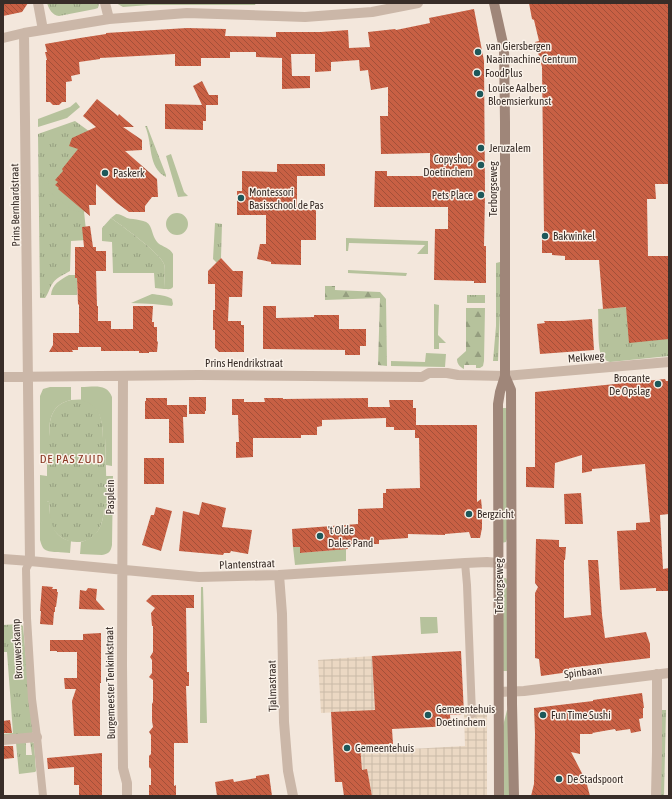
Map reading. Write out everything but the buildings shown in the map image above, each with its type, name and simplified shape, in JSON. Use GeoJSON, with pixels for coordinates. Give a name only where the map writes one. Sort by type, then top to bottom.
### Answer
{"type":"FeatureCollection","features":[{"type":"Feature","properties":{"kind":"main road","name":"Terborgseweg"},"geometry":{"type":"LineString","coordinates":[[494,3],[504,48],[506,122],[505,376],[498,400],[499,796]]}},
{"type":"Feature","properties":{"kind":"main road","name":"Terborgseweg"},"geometry":{"type":"LineString","coordinates":[[505,376],[511,390],[511,564],[514,796]]}},
{"type":"Feature","properties":{"kind":"street"},"geometry":{"type":"LineString","coordinates":[[38,3],[43,30]]}},
{"type":"Feature","properties":{"kind":"street"},"geometry":{"type":"LineString","coordinates":[[105,3],[109,19]]}},
{"type":"Feature","properties":{"kind":"street"},"geometry":{"type":"LineString","coordinates":[[3,38],[24,33],[109,19],[187,13],[305,17],[372,12],[418,3]]}},
{"type":"Feature","properties":{"kind":"street","name":"Prins Bernhardstraat"},"geometry":{"type":"LineString","coordinates":[[24,33],[29,377]]}},
{"type":"Feature","properties":{"kind":"street","name":"Melkweg"},"geometry":{"type":"LineString","coordinates":[[458,375],[505,376],[669,362]]}},
{"type":"Feature","properties":{"kind":"street","name":"Prins Hendrikstraat"},"geometry":{"type":"LineString","coordinates":[[3,377],[206,375],[422,377],[429,373],[447,373],[458,375]]}},
{"type":"Feature","properties":{"kind":"street","name":"Pasplein"},"geometry":{"type":"LineString","coordinates":[[122,569],[123,376]]}},
{"type":"Feature","properties":{"kind":"street"},"geometry":{"type":"LineString","coordinates":[[29,377],[30,561]]}},
{"type":"Feature","properties":{"kind":"street","name":"Plantenstraat"},"geometry":{"type":"LineString","coordinates":[[3,560],[30,561],[199,577],[279,575],[465,563],[511,564]]}},
{"type":"Feature","properties":{"kind":"street","name":"Brouwerskamp"},"geometry":{"type":"LineString","coordinates":[[30,561],[26,569],[27,618],[32,699],[43,796]]}},
{"type":"Feature","properties":{"kind":"street"},"geometry":{"type":"LineString","coordinates":[[465,563],[472,714]]}},
{"type":"Feature","properties":{"kind":"street","name":"Burgemeester Tenkinkstraat"},"geometry":{"type":"LineString","coordinates":[[122,569],[123,768],[127,783],[127,796]]}},
{"type":"Feature","properties":{"kind":"street","name":"Tjalmastraat"},"geometry":{"type":"LineString","coordinates":[[279,575],[282,614],[285,730],[288,771],[293,796]]}},
{"type":"Feature","properties":{"kind":"street","name":"Spinbaan"},"geometry":{"type":"LineString","coordinates":[[499,692],[524,691],[669,673]]}},
{"type":"Feature","properties":{"kind":"street"},"geometry":{"type":"LineString","coordinates":[[656,796],[657,674]]}},
{"type":"Feature","properties":{"kind":"street"},"geometry":{"type":"LineString","coordinates":[[3,740],[37,737]]}},
{"type":"Feature","properties":{"kind":"green space"},"geometry":{"type":"Polygon","coordinates":[[[47,3],[99,3],[98,8],[95,9],[59,16],[51,11],[47,3]]]}},
{"type":"Feature","properties":{"kind":"green space"},"geometry":{"type":"Polygon","coordinates":[[[116,3],[256,3],[255,5],[149,5],[123,7],[116,3]]]}},
{"type":"Feature","properties":{"kind":"green space"},"geometry":{"type":"Polygon","coordinates":[[[76,102],[80,107],[67,118],[38,127],[38,119],[70,107],[76,102]]]}},
{"type":"Feature","properties":{"kind":"green space"},"geometry":{"type":"Polygon","coordinates":[[[75,121],[93,134],[83,202],[87,240],[71,241],[70,271],[55,281],[45,298],[40,298],[38,134],[75,121]]]}},
{"type":"Feature","properties":{"kind":"green space"},"geometry":{"type":"Polygon","coordinates":[[[145,126],[147,126],[166,177],[160,173],[153,161],[145,126]]]}},
{"type":"Feature","properties":{"kind":"green space"},"geometry":{"type":"Polygon","coordinates":[[[171,154],[184,192],[188,196],[178,197],[166,156],[171,154]]]}},
{"type":"Feature","properties":{"kind":"green space"},"geometry":{"type":"Polygon","coordinates":[[[62,166],[69,167],[86,211],[81,212],[72,209],[50,192],[48,183],[62,166]]]}},
{"type":"Feature","properties":{"kind":"green space"},"geometry":{"type":"Polygon","coordinates":[[[177,213],[185,216],[188,224],[185,232],[177,235],[169,232],[166,224],[169,216],[177,213]]]}},
{"type":"Feature","properties":{"kind":"green space"},"geometry":{"type":"Polygon","coordinates":[[[116,214],[146,222],[150,226],[156,241],[172,252],[172,288],[164,289],[165,267],[161,259],[156,253],[111,218],[116,214]]]}},
{"type":"Feature","properties":{"kind":"green space"},"geometry":{"type":"Polygon","coordinates":[[[111,218],[156,253],[161,259],[165,267],[164,289],[155,288],[154,273],[113,273],[112,242],[102,241],[102,228],[111,218]]]}},
{"type":"Feature","properties":{"kind":"green space"},"geometry":{"type":"Polygon","coordinates":[[[215,223],[222,224],[221,258],[217,263],[213,259],[215,223]]]}},
{"type":"Feature","properties":{"kind":"green space"},"geometry":{"type":"Polygon","coordinates":[[[346,238],[428,241],[428,254],[417,254],[425,245],[349,243],[348,251],[346,251],[346,238]]]}},
{"type":"Feature","properties":{"kind":"green space"},"geometry":{"type":"Polygon","coordinates":[[[500,262],[498,361],[493,361],[496,326],[496,263],[500,262]]]}},
{"type":"Feature","properties":{"kind":"green space"},"geometry":{"type":"Polygon","coordinates":[[[348,270],[407,273],[406,276],[348,273],[348,270]]]}},
{"type":"Feature","properties":{"kind":"green space"},"geometry":{"type":"Polygon","coordinates":[[[69,275],[75,275],[77,278],[77,295],[51,295],[55,285],[69,275]]]}},
{"type":"Feature","properties":{"kind":"green space"},"geometry":{"type":"Polygon","coordinates":[[[325,286],[335,286],[335,290],[380,292],[386,299],[387,366],[378,365],[380,298],[325,300],[325,286]]]}},
{"type":"Feature","properties":{"kind":"green space"},"geometry":{"type":"Polygon","coordinates":[[[152,294],[165,296],[172,299],[172,306],[131,303],[152,294]]]}},
{"type":"Feature","properties":{"kind":"green space"},"geometry":{"type":"Polygon","coordinates":[[[467,295],[485,295],[485,303],[467,303],[467,295]]]}},
{"type":"Feature","properties":{"kind":"green space"},"geometry":{"type":"Polygon","coordinates":[[[434,304],[439,305],[438,335],[446,343],[439,343],[439,349],[434,349],[434,304]]]}},
{"type":"Feature","properties":{"kind":"green space"},"geometry":{"type":"Polygon","coordinates":[[[626,307],[669,318],[669,356],[610,362],[603,358],[599,348],[598,309],[626,307]]]}},
{"type":"Feature","properties":{"kind":"green space"},"geometry":{"type":"Polygon","coordinates":[[[466,308],[485,308],[484,361],[483,366],[480,368],[476,368],[476,365],[464,365],[464,369],[457,361],[457,359],[466,351],[466,308]]]}},
{"type":"Feature","properties":{"kind":"green space"},"geometry":{"type":"Polygon","coordinates":[[[426,353],[446,354],[445,367],[391,366],[391,361],[425,362],[426,353]]]}},
{"type":"Feature","properties":{"kind":"green space"},"geometry":{"type":"Polygon","coordinates":[[[50,387],[71,387],[71,400],[59,405],[55,409],[51,419],[50,436],[47,437],[47,464],[40,463],[40,396],[43,389],[50,387]]]}},
{"type":"Feature","properties":{"kind":"green space"},"geometry":{"type":"Polygon","coordinates":[[[81,387],[100,387],[107,390],[112,397],[112,466],[106,465],[105,438],[103,438],[99,414],[92,405],[81,400],[81,387]]]}},
{"type":"Feature","properties":{"kind":"green space"},"geometry":{"type":"Polygon","coordinates":[[[71,400],[84,400],[90,402],[94,406],[100,415],[103,438],[105,438],[107,503],[104,504],[103,518],[98,531],[93,537],[80,542],[66,540],[55,531],[51,524],[49,502],[47,501],[47,436],[50,436],[51,419],[55,409],[59,405],[71,400]]]}},
{"type":"Feature","properties":{"kind":"green space"},"geometry":{"type":"Polygon","coordinates":[[[502,408],[509,408],[507,539],[506,542],[501,543],[502,408]]]}},
{"type":"Feature","properties":{"kind":"green space"},"geometry":{"type":"Polygon","coordinates":[[[40,475],[47,476],[47,501],[49,502],[51,521],[59,536],[71,541],[70,553],[46,550],[44,549],[40,540],[40,475]]]}},
{"type":"Feature","properties":{"kind":"green space"},"geometry":{"type":"Polygon","coordinates":[[[106,476],[113,476],[111,549],[104,555],[80,554],[81,542],[97,533],[102,523],[104,504],[107,503],[106,476]]]}},
{"type":"Feature","properties":{"kind":"green space"},"geometry":{"type":"Polygon","coordinates":[[[293,547],[300,547],[300,553],[346,549],[346,561],[295,565],[293,547]]]}},
{"type":"Feature","properties":{"kind":"green space"},"geometry":{"type":"Polygon","coordinates":[[[502,578],[506,578],[508,582],[509,671],[502,671],[502,578]]]}},
{"type":"Feature","properties":{"kind":"green space"},"geometry":{"type":"Polygon","coordinates":[[[201,587],[203,587],[207,723],[200,723],[201,587]]]}},
{"type":"Feature","properties":{"kind":"green space"},"geometry":{"type":"Polygon","coordinates":[[[420,617],[437,617],[438,633],[421,634],[420,617]]]}},
{"type":"Feature","properties":{"kind":"green space"},"geometry":{"type":"Polygon","coordinates":[[[20,624],[23,626],[33,732],[31,734],[3,737],[3,734],[13,733],[7,652],[3,652],[3,625],[20,624]]]}},
{"type":"Feature","properties":{"kind":"green space"},"geometry":{"type":"Polygon","coordinates":[[[507,710],[510,710],[510,796],[503,796],[503,726],[507,710]]]}},
{"type":"Feature","properties":{"kind":"green space"},"geometry":{"type":"Polygon","coordinates":[[[661,710],[666,710],[664,796],[659,796],[661,710]]]}},
{"type":"Feature","properties":{"kind":"green space"},"geometry":{"type":"Polygon","coordinates":[[[30,741],[34,743],[36,771],[19,774],[16,743],[26,742],[26,755],[32,755],[30,741]]]}},
{"type":"Feature","properties":{"kind":"shaded area"},"geometry":{"type":"Polygon","coordinates":[[[372,656],[376,732],[360,732],[358,711],[321,713],[318,660],[372,656]]]}},
{"type":"Feature","properties":{"kind":"shaded area"},"geometry":{"type":"Polygon","coordinates":[[[487,713],[487,796],[372,796],[367,770],[362,770],[360,741],[377,741],[377,747],[410,745],[410,749],[465,746],[464,714],[487,713]]]}},
{"type":"Feature","properties":{"kind":"place","name":"van Giersbergen Naaimachine Centrum"},"geometry":{"type":"Point","coordinates":[478,52]}},
{"type":"Feature","properties":{"kind":"place","name":"FoodPlus"},"geometry":{"type":"Point","coordinates":[477,73]}},
{"type":"Feature","properties":{"kind":"place","name":"Louise Aalbers Bloemsierkunst"},"geometry":{"type":"Point","coordinates":[480,94]}},
{"type":"Feature","properties":{"kind":"place","name":"Jeruzalem"},"geometry":{"type":"Point","coordinates":[481,148]}},
{"type":"Feature","properties":{"kind":"place","name":"Copyshop Doetinchem"},"geometry":{"type":"Point","coordinates":[481,165]}},
{"type":"Feature","properties":{"kind":"place","name":"Paskerk"},"geometry":{"type":"Point","coordinates":[105,173]}},
{"type":"Feature","properties":{"kind":"place","name":"Pets Place"},"geometry":{"type":"Point","coordinates":[481,195]}},
{"type":"Feature","properties":{"kind":"place","name":"Montessori Basisschool de Pas"},"geometry":{"type":"Point","coordinates":[241,198]}},
{"type":"Feature","properties":{"kind":"place","name":"Bakwinkel"},"geometry":{"type":"Point","coordinates":[545,236]}},
{"type":"Feature","properties":{"kind":"place","name":"Brocante De Opslag"},"geometry":{"type":"Point","coordinates":[658,384]}},
{"type":"Feature","properties":{"kind":"place","name":"Bergzicht"},"geometry":{"type":"Point","coordinates":[469,514]}},
{"type":"Feature","properties":{"kind":"place","name":"'t Olde Dales Pand"},"geometry":{"type":"Point","coordinates":[320,536]}},
{"type":"Feature","properties":{"kind":"place","name":"Gemeentehuis Doetinchem"},"geometry":{"type":"Point","coordinates":[428,715]}},
{"type":"Feature","properties":{"kind":"place","name":"Fun Time Sushi"},"geometry":{"type":"Point","coordinates":[543,715]}},
{"type":"Feature","properties":{"kind":"place","name":"Gemeentehuis"},"geometry":{"type":"Point","coordinates":[347,748]}},
{"type":"Feature","properties":{"kind":"place","name":"De Stadspoort"},"geometry":{"type":"Point","coordinates":[559,779]}},
{"type":"Feature","properties":{"kind":"district","name":"DE PAS ZUID"},"geometry":{"type":"Point","coordinates":[72,459]}}]}
